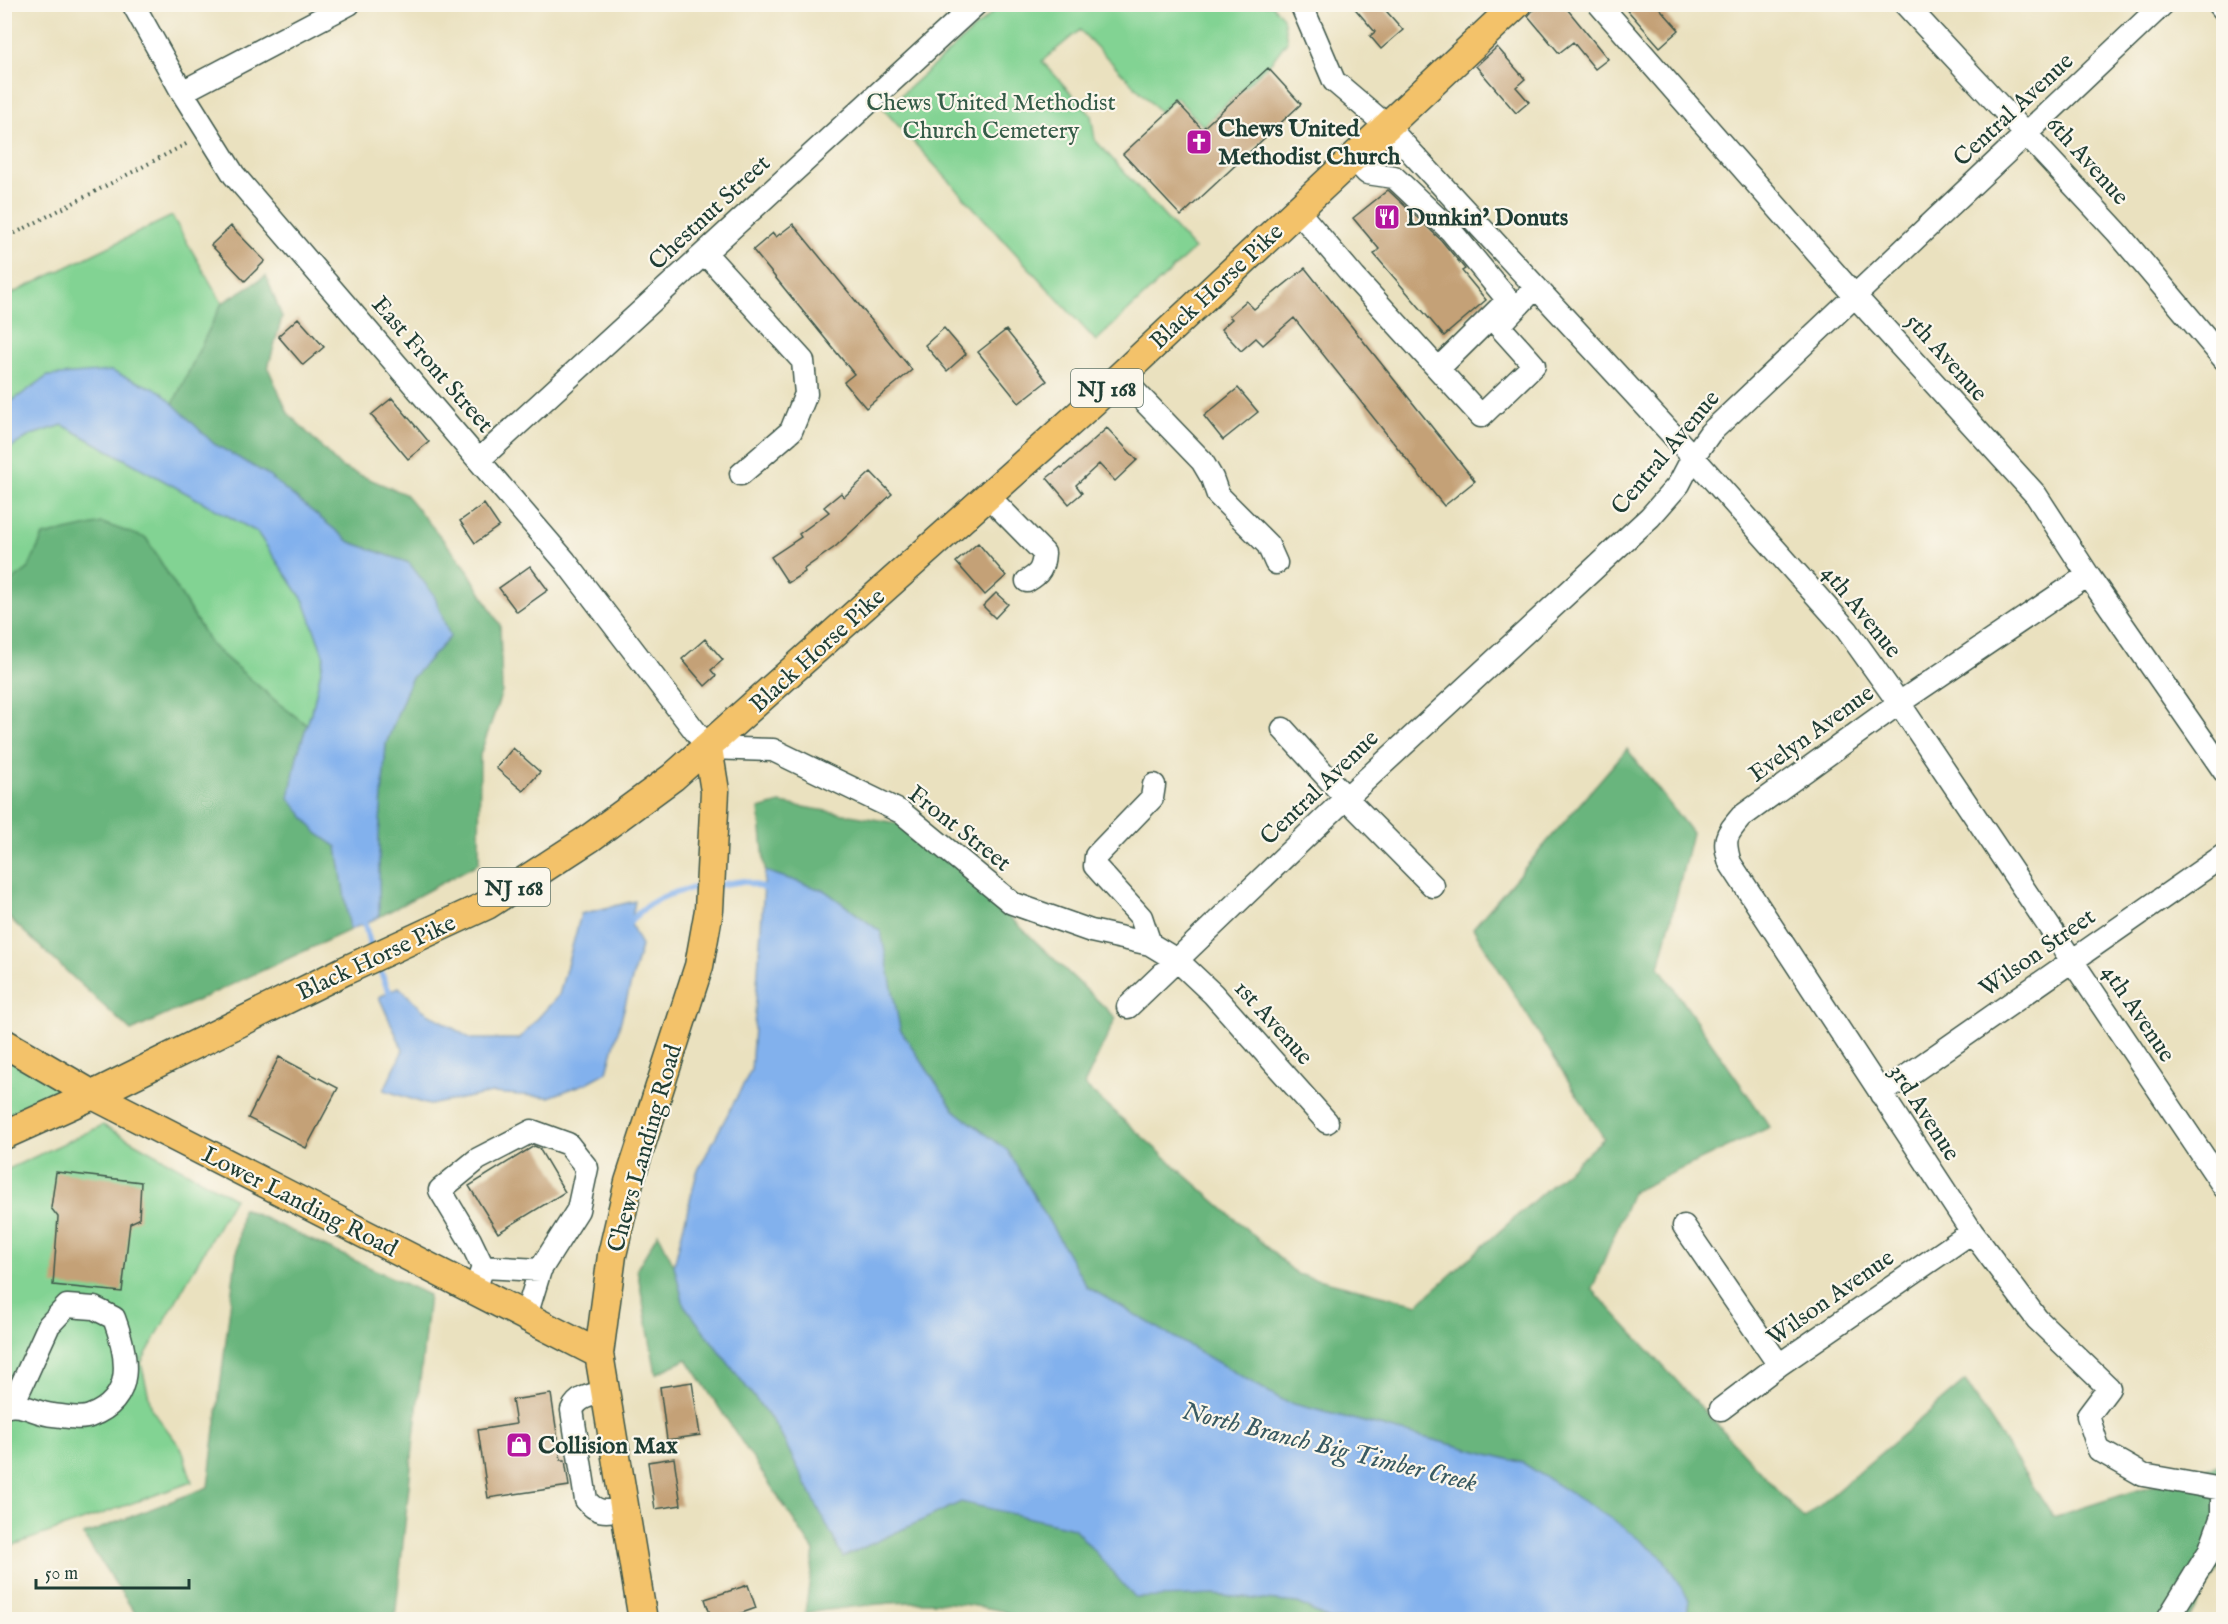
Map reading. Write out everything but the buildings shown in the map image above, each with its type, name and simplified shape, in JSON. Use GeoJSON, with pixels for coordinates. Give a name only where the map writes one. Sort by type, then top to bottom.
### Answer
{"type":"FeatureCollection","features":[{"type":"Feature","properties":{"kind":"main road","name":"Black Horse Pike"},"geometry":{"type":"LineString","coordinates":[[4,1135],[93,1095],[344,971],[487,905],[590,838],[674,777],[1120,376],[1516,4]]}},
{"type":"Feature","properties":{"kind":"main road","name":"Chews Landing Road"},"geometry":{"type":"LineString","coordinates":[[643,1620],[599,1354],[612,1255],[629,1182],[699,966],[709,910],[714,791],[708,748]]}},
{"type":"Feature","properties":{"kind":"main road","name":"Lower Landing Road"},"geometry":{"type":"LineString","coordinates":[[4,1043],[93,1095],[479,1279],[526,1316],[599,1354]]}},
{"type":"Feature","properties":{"kind":"street","name":"East Front Street"},"geometry":{"type":"LineString","coordinates":[[133,4],[182,92],[234,176],[480,459],[565,561],[708,748]]}},
{"type":"Feature","properties":{"kind":"street"},"geometry":{"type":"LineString","coordinates":[[182,92],[349,4]]}},
{"type":"Feature","properties":{"kind":"street","name":"Chestnut Street"},"geometry":{"type":"LineString","coordinates":[[480,459],[976,4]]}},
{"type":"Feature","properties":{"kind":"street","name":"4th Avenue"},"geometry":{"type":"LineString","coordinates":[[1301,4],[1334,81],[1387,126],[1693,457],[1847,630],[1899,703],[2223,1187]]}},
{"type":"Feature","properties":{"kind":"street","name":"5th Avenue"},"geometry":{"type":"LineString","coordinates":[[1599,4],[1854,295],[2036,495],[2088,575],[2223,771]]}},
{"type":"Feature","properties":{"kind":"street","name":"6th Avenue"},"geometry":{"type":"LineString","coordinates":[[1905,4],[2117,232],[2223,359]]}},
{"type":"Feature","properties":{"kind":"street","name":"Central Avenue"},"geometry":{"type":"LineString","coordinates":[[1128,1007],[1346,798],[1650,517],[1679,484],[1693,457],[1710,433],[2163,4]]}},
{"type":"Feature","properties":{"kind":"street"},"geometry":{"type":"LineString","coordinates":[[2219,4],[2223,10]]}},
{"type":"Feature","properties":{"kind":"street"},"geometry":{"type":"LineString","coordinates":[[1353,158],[1367,173],[1394,177],[1451,231],[1508,300],[1496,321]]}},
{"type":"Feature","properties":{"kind":"street"},"geometry":{"type":"LineString","coordinates":[[1297,210],[1355,278],[1481,416],[1534,365],[1496,321]]}},
{"type":"Feature","properties":{"kind":"street"},"geometry":{"type":"LineString","coordinates":[[705,253],[803,361],[806,394],[791,430],[741,474]]}},
{"type":"Feature","properties":{"kind":"street"},"geometry":{"type":"LineString","coordinates":[[1438,369],[1536,287]]}},
{"type":"Feature","properties":{"kind":"street"},"geometry":{"type":"LineString","coordinates":[[1120,376],[1202,461],[1212,478],[1218,495],[1268,545],[1276,563]]}},
{"type":"Feature","properties":{"kind":"street"},"geometry":{"type":"LineString","coordinates":[[988,496],[1044,553],[1044,566],[1037,575],[1027,581]]}},
{"type":"Feature","properties":{"kind":"street","name":"Evelyn Avenue"},"geometry":{"type":"LineString","coordinates":[[1725,844],[1728,832],[1741,817],[1899,703],[2088,575]]}},
{"type":"Feature","properties":{"kind":"street"},"geometry":{"type":"LineString","coordinates":[[1283,729],[1346,798],[1433,886]]}},
{"type":"Feature","properties":{"kind":"street","name":"Front Street"},"geometry":{"type":"LineString","coordinates":[[708,748],[773,750],[901,812],[1012,903],[1091,931],[1150,944],[1178,961]]}},
{"type":"Feature","properties":{"kind":"street"},"geometry":{"type":"LineString","coordinates":[[1150,944],[1141,917],[1095,866],[1096,856],[1152,798],[1154,785]]}},
{"type":"Feature","properties":{"kind":"street","name":"3rd Avenue"},"geometry":{"type":"LineString","coordinates":[[1725,844],[1730,863],[1972,1232],[2037,1319],[2109,1388],[2088,1416],[2099,1450],[2143,1475],[2181,1483],[2223,1488]]}},
{"type":"Feature","properties":{"kind":"street","name":"Wilson Street"},"geometry":{"type":"LineString","coordinates":[[1881,1094],[2223,855]]}},
{"type":"Feature","properties":{"kind":"street","name":"1st Avenue"},"geometry":{"type":"LineString","coordinates":[[1178,961],[1213,994],[1327,1122]]}},
{"type":"Feature","properties":{"kind":"street"},"geometry":{"type":"LineString","coordinates":[[526,1316],[540,1270],[578,1210],[587,1168],[567,1144],[532,1131],[478,1159],[440,1190],[470,1240],[479,1279],[540,1270]]}},
{"type":"Feature","properties":{"kind":"street"},"geometry":{"type":"LineString","coordinates":[[1684,1226],[1779,1365]]}},
{"type":"Feature","properties":{"kind":"street","name":"Wilson Avenue"},"geometry":{"type":"LineString","coordinates":[[1721,1409],[1779,1365],[1972,1232]]}},
{"type":"Feature","properties":{"kind":"street"},"geometry":{"type":"LineString","coordinates":[[67,1306],[94,1308],[114,1318],[123,1344],[125,1378],[117,1400],[89,1417],[51,1415],[9,1406],[49,1325],[67,1306]]}},
{"type":"Feature","properties":{"kind":"street"},"geometry":{"type":"LineString","coordinates":[[606,1392],[584,1397],[575,1403],[572,1410],[586,1500],[593,1508],[601,1511],[626,1509]]}},
{"type":"Feature","properties":{"kind":"street"},"geometry":{"type":"LineString","coordinates":[[2167,1620],[2209,1552],[2222,1516],[2223,1488]]}},
{"type":"Feature","properties":{"kind":"path"},"geometry":{"type":"LineString","coordinates":[[4,239],[207,133]]}},
{"type":"Feature","properties":{"kind":"green space","name":"Chews United Methodist Church Cemetery"},"geometry":{"type":"Polygon","coordinates":[[[1001,5],[1272,5],[1283,17],[1287,41],[1273,60],[1203,126],[1176,97],[1160,112],[1080,30],[1042,61],[1091,115],[1095,140],[1194,249],[1096,341],[884,110],[1001,5]]]}},
{"type":"Feature","properties":{"kind":"green space"},"geometry":{"type":"Polygon","coordinates":[[[172,216],[222,303],[173,404],[160,391],[48,376],[5,406],[5,297],[172,216]]]}},
{"type":"Feature","properties":{"kind":"green space"},"geometry":{"type":"Polygon","coordinates":[[[266,276],[282,317],[268,368],[288,413],[341,467],[405,494],[465,566],[500,625],[502,692],[480,755],[479,863],[379,917],[379,835],[386,744],[411,679],[450,637],[409,563],[350,542],[265,473],[214,444],[173,404],[222,303],[266,276]]]}},
{"type":"Feature","properties":{"kind":"green space"},"geometry":{"type":"Polygon","coordinates":[[[63,425],[257,532],[304,601],[324,656],[307,725],[212,646],[146,538],[43,536],[28,569],[5,587],[4,451],[31,435],[63,425]]]}},
{"type":"Feature","properties":{"kind":"green space"},"geometry":{"type":"Polygon","coordinates":[[[102,523],[146,538],[212,646],[307,725],[297,756],[317,833],[337,847],[350,930],[131,1031],[5,914],[4,587],[28,569],[43,536],[102,523]]]}},
{"type":"Feature","properties":{"kind":"green space"},"geometry":{"type":"Polygon","coordinates":[[[1627,749],[1692,833],[1659,967],[1770,1127],[1632,1192],[1592,1289],[1804,1519],[1965,1381],[2053,1517],[2223,1463],[2223,1561],[2188,1619],[1686,1619],[1689,1600],[1523,1463],[1286,1402],[1087,1287],[1008,1151],[954,1110],[900,1029],[881,932],[825,891],[765,871],[759,809],[780,803],[914,826],[1116,1018],[1084,1085],[1297,1274],[1418,1304],[1604,1138],[1473,928],[1627,749]]]}},
{"type":"Feature","properties":{"kind":"green space"},"geometry":{"type":"Polygon","coordinates":[[[5,1043],[93,1095],[5,1135],[5,1043]]]}},
{"type":"Feature","properties":{"kind":"green space"},"geometry":{"type":"Polygon","coordinates":[[[103,1125],[234,1198],[141,1363],[152,1410],[182,1449],[192,1482],[5,1548],[4,1171],[103,1125]]]}},
{"type":"Feature","properties":{"kind":"green space"},"geometry":{"type":"Polygon","coordinates":[[[242,1208],[429,1295],[395,1619],[139,1619],[83,1535],[208,1487],[242,1208]]]}},
{"type":"Feature","properties":{"kind":"green space"},"geometry":{"type":"Polygon","coordinates":[[[658,1233],[674,1265],[684,1305],[777,1427],[843,1557],[961,1502],[1074,1528],[1135,1597],[1214,1595],[1298,1603],[1329,1619],[1020,1620],[1011,1614],[997,1610],[937,1602],[871,1605],[805,1613],[814,1551],[687,1359],[656,1374],[637,1269],[658,1233]]]}},
{"type":"Feature","properties":{"kind":"water"},"geometry":{"type":"Polygon","coordinates":[[[111,371],[160,391],[214,444],[265,473],[350,542],[409,563],[434,595],[450,637],[411,679],[386,744],[379,835],[379,917],[350,930],[337,847],[317,833],[289,798],[297,756],[314,703],[324,657],[304,601],[257,532],[63,425],[31,435],[5,451],[5,406],[48,376],[111,371]]]}},
{"type":"Feature","properties":{"kind":"water"},"geometry":{"type":"Polygon","coordinates":[[[765,871],[825,891],[881,932],[900,1029],[954,1110],[1008,1151],[1087,1287],[1286,1402],[1523,1463],[1618,1523],[1663,1558],[1689,1600],[1686,1619],[1329,1620],[1298,1603],[1214,1595],[1135,1598],[1074,1528],[961,1502],[843,1557],[777,1427],[684,1305],[674,1265],[697,1172],[751,1070],[765,871]]]}},
{"type":"Feature","properties":{"kind":"water"},"geometry":{"type":"Polygon","coordinates":[[[635,901],[631,924],[641,946],[607,1072],[587,1083],[549,1097],[492,1093],[429,1105],[384,1090],[403,1050],[379,997],[399,987],[423,1010],[471,1039],[519,1039],[559,995],[581,914],[635,901]]]}},
{"type":"Feature","properties":{"kind":"waterway","name":"North Branch Big Timber Creek"},"geometry":{"type":"LineString","coordinates":[[718,885],[744,881],[769,890]]}},
{"type":"Feature","properties":{"kind":"waterway","name":"North Branch Big Timber Creek"},"geometry":{"type":"LineString","coordinates":[[626,927],[650,904],[680,891],[702,887]]}},
{"type":"Feature","properties":{"kind":"waterway","name":"North Branch Big Timber Creek"},"geometry":{"type":"LineString","coordinates":[[363,918],[372,951]]}},
{"type":"Feature","properties":{"kind":"waterway","name":"North Branch Big Timber Creek"},"geometry":{"type":"LineString","coordinates":[[377,964],[392,998]]}},
{"type":"Feature","properties":{"kind":"place","name":"Chews United Methodist Church"},"geometry":{"type":"Point","coordinates":[1199,142]}},
{"type":"Feature","properties":{"kind":"place","name":"Dunkin' Donuts"},"geometry":{"type":"Point","coordinates":[1387,217]}},
{"type":"Feature","properties":{"kind":"place","name":"Collision Max"},"geometry":{"type":"Point","coordinates":[519,1445]}}]}
